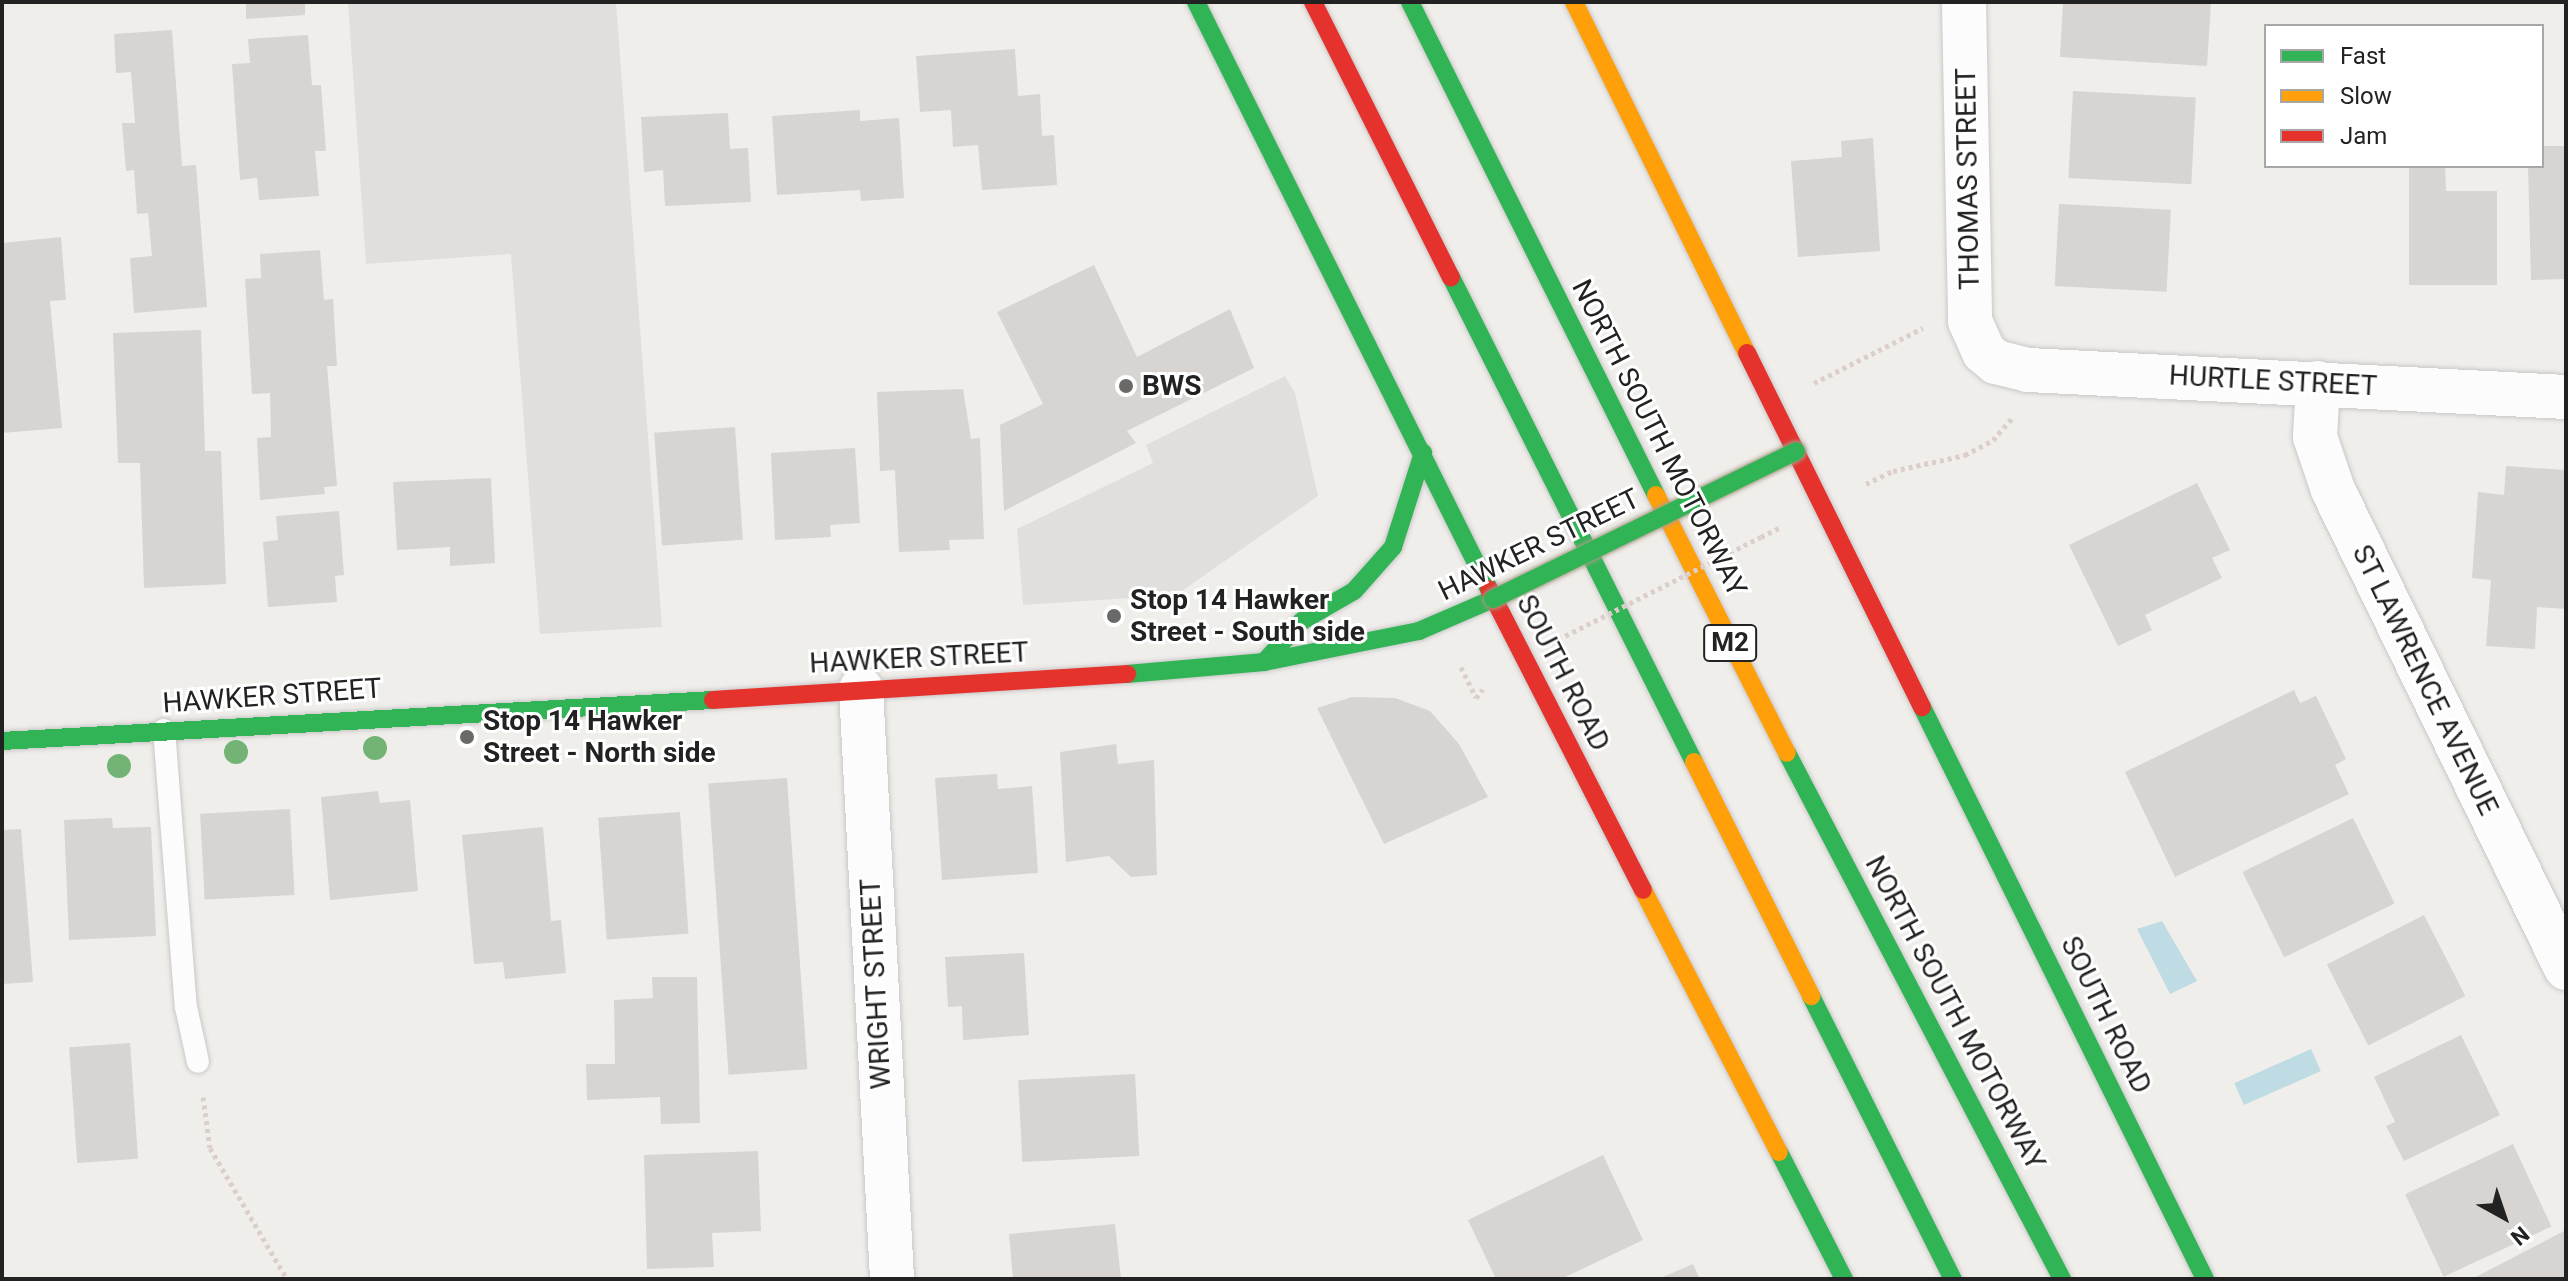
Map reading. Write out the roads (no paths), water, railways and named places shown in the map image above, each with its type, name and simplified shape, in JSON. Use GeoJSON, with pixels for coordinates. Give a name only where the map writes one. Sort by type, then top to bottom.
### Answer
{"type":"FeatureCollection","features":[{"type":"Feature","properties":{"kind":"main road","name":"SOUTH ROAD"},"geometry":{"type":"LineString","coordinates":[[1196,2],[1493,599],[1844,1279]]}},
{"type":"Feature","properties":{"kind":"main road"},"geometry":{"type":"LineString","coordinates":[[1313,2],[1953,1279]]}},
{"type":"Feature","properties":{"kind":"main road","name":"NORTH SOUTH MOTORWAY"},"geometry":{"type":"LineString","coordinates":[[1410,2],[1723,630],[2062,1279]]}},
{"type":"Feature","properties":{"kind":"main road","name":"SOUTH ROAD"},"geometry":{"type":"LineString","coordinates":[[1574,2],[2205,1279]]}},
{"type":"Feature","properties":{"kind":"main road","name":"HAWKER STREET"},"geometry":{"type":"LineString","coordinates":[[2,741],[1264,662],[1419,631],[1493,599],[1796,451]]}},
{"type":"Feature","properties":{"kind":"main road"},"geometry":{"type":"LineString","coordinates":[[1264,662],[1302,621],[1354,591],[1393,547],[1423,453]]}},
{"type":"Feature","properties":{"kind":"street","name":"THOMAS STREET"},"geometry":{"type":"LineString","coordinates":[[1964,2],[1977,337]]}},
{"type":"Feature","properties":{"kind":"street","name":"HURTLE STREET"},"geometry":{"type":"LineString","coordinates":[[1977,337],[2012,368],[2566,397]]}},
{"type":"Feature","properties":{"kind":"street","name":"ST LAWRENCE AVENUE"},"geometry":{"type":"LineString","coordinates":[[2318,383],[2315,437],[2333,490],[2566,968]]}},
{"type":"Feature","properties":{"kind":"street","name":"WRIGHT STREET"},"geometry":{"type":"LineString","coordinates":[[861,689],[892,1279]]}},
{"type":"Feature","properties":{"kind":"lane"},"geometry":{"type":"LineString","coordinates":[[164,730],[186,1007],[198,1062]]}},
{"type":"Feature","properties":{"kind":"water"},"geometry":{"type":"Polygon","coordinates":[[[2162,921],[2197,981],[2170,994],[2137,929],[2162,921]]]}},
{"type":"Feature","properties":{"kind":"water"},"geometry":{"type":"Polygon","coordinates":[[[2311,1049],[2321,1071],[2244,1105],[2234,1083],[2311,1049]]]}},
{"type":"Feature","properties":{"kind":"place","name":"BWS"},"geometry":{"type":"Point","coordinates":[1126,386]}},
{"type":"Feature","properties":{"kind":"place","name":"Stop 14 Hawker Street - South side"},"geometry":{"type":"Point","coordinates":[1114,616]}},
{"type":"Feature","properties":{"kind":"place","name":"Stop 14 Hawker Street - North side"},"geometry":{"type":"Point","coordinates":[467,737]}}]}
